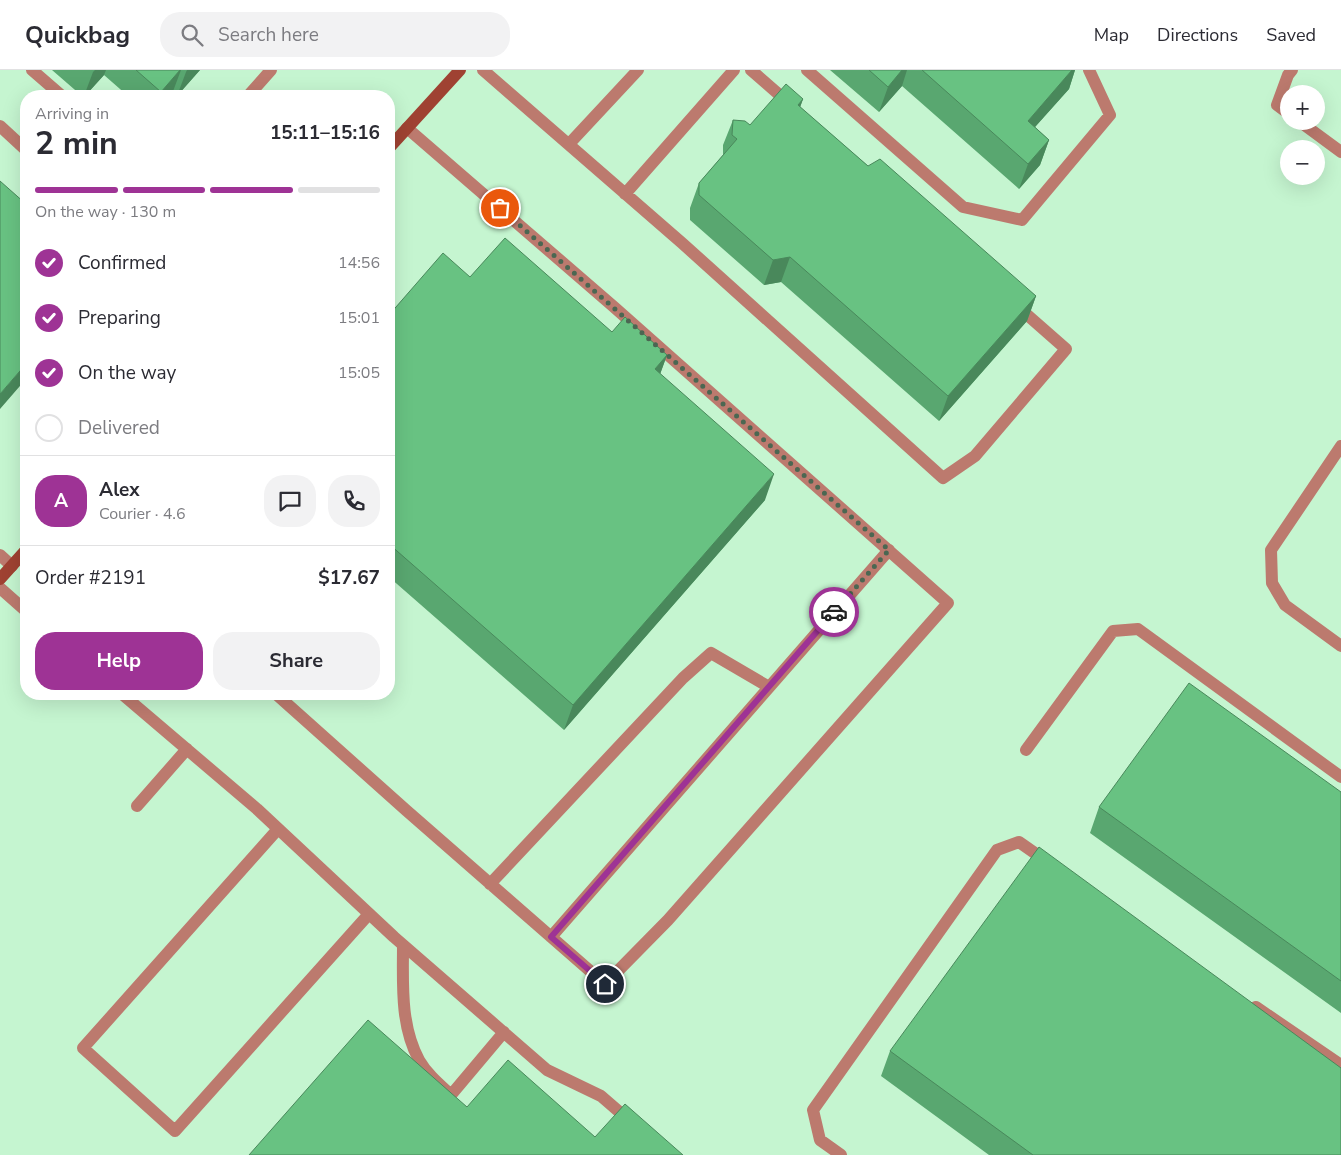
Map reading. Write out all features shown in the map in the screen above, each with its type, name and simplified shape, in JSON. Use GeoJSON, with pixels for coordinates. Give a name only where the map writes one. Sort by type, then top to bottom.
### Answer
{"type":"FeatureCollection","features":[{"type":"Feature","properties":{"kind":"street"},"geometry":{"type":"LineString","coordinates":[[395,141],[460,70]]}},
{"type":"Feature","properties":{"kind":"street"},"geometry":{"type":"LineString","coordinates":[[0,579],[20,557]]}},
{"type":"Feature","properties":{"kind":"lane"},"geometry":{"type":"LineString","coordinates":[[32,70],[55,90]]}},
{"type":"Feature","properties":{"kind":"lane"},"geometry":{"type":"LineString","coordinates":[[253,90],[271,70]]}},
{"type":"Feature","properties":{"kind":"lane"},"geometry":{"type":"LineString","coordinates":[[483,70],[682,243],[943,478],[975,456],[1066,349],[1007,297]]}},
{"type":"Feature","properties":{"kind":"lane"},"geometry":{"type":"LineString","coordinates":[[568,144],[638,70]]}},
{"type":"Feature","properties":{"kind":"lane"},"geometry":{"type":"LineString","coordinates":[[625,194],[734,70]]}},
{"type":"Feature","properties":{"kind":"lane"},"geometry":{"type":"LineString","coordinates":[[751,70],[802,115]]}},
{"type":"Feature","properties":{"kind":"lane"},"geometry":{"type":"LineString","coordinates":[[808,70],[963,206],[1022,220],[1110,115],[1089,70]]}},
{"type":"Feature","properties":{"kind":"lane"},"geometry":{"type":"LineString","coordinates":[[1284,85],[1292,70]]}},
{"type":"Feature","properties":{"kind":"lane"},"geometry":{"type":"LineString","coordinates":[[0,126],[20,144]]}},
{"type":"Feature","properties":{"kind":"lane"},"geometry":{"type":"LineString","coordinates":[[283,700],[605,984],[668,920],[948,603],[614,307],[407,128]]}},
{"type":"Feature","properties":{"kind":"lane"},"geometry":{"type":"LineString","coordinates":[[1311,130],[1341,152]]}},
{"type":"Feature","properties":{"kind":"lane"},"geometry":{"type":"LineString","coordinates":[[1341,446],[1271,550],[1272,584],[1285,605],[1341,646]]}},
{"type":"Feature","properties":{"kind":"lane"},"geometry":{"type":"LineString","coordinates":[[551,937],[889,550]]}},
{"type":"Feature","properties":{"kind":"lane"},"geometry":{"type":"LineString","coordinates":[[0,555],[12,566]]}},
{"type":"Feature","properties":{"kind":"lane"},"geometry":{"type":"LineString","coordinates":[[0,588],[20,606]]}},
{"type":"Feature","properties":{"kind":"lane"},"geometry":{"type":"LineString","coordinates":[[1026,750],[1114,630],[1138,629],[1341,777]]}},
{"type":"Feature","properties":{"kind":"lane"},"geometry":{"type":"LineString","coordinates":[[490,884],[683,678],[711,653],[769,687]]}},
{"type":"Feature","properties":{"kind":"lane"},"geometry":{"type":"LineString","coordinates":[[129,700],[278,829],[403,945],[547,1070],[601,1096],[642,1131]]}},
{"type":"Feature","properties":{"kind":"lane"},"geometry":{"type":"LineString","coordinates":[[137,806],[187,750]]}},
{"type":"Feature","properties":{"kind":"lane"},"geometry":{"type":"LineString","coordinates":[[278,829],[83,1048],[175,1131],[369,914]]}},
{"type":"Feature","properties":{"kind":"lane"},"geometry":{"type":"LineString","coordinates":[[841,1155],[820,1140],[813,1110],[997,850],[1019,842],[1059,870]]}},
{"type":"Feature","properties":{"kind":"lane"},"geometry":{"type":"LineString","coordinates":[[403,945],[404,1008],[412,1042],[419,1061],[430,1075],[462,1104]]}},
{"type":"Feature","properties":{"kind":"lane"},"geometry":{"type":"LineString","coordinates":[[1244,998],[1341,1065]]}},
{"type":"Feature","properties":{"kind":"lane"},"geometry":{"type":"LineString","coordinates":[[451,1095],[504,1032]]}},
{"type":"Feature","properties":{"kind":"building"},"geometry":{"type":"Polygon","coordinates":[[[136,70],[180,70],[163,90],[159,90],[136,70]]]}},
{"type":"Feature","properties":{"kind":"building"},"geometry":{"type":"Polygon","coordinates":[[[869,70],[902,70],[888,87],[869,70]]]}},
{"type":"Feature","properties":{"kind":"building"},"geometry":{"type":"Polygon","coordinates":[[[922,70],[1072,70],[1028,121],[1049,140],[1028,164],[922,70]]]}},
{"type":"Feature","properties":{"kind":"building"},"geometry":{"type":"Polygon","coordinates":[[[786,84],[803,99],[798,105],[868,166],[880,159],[1036,296],[948,396],[790,257],[773,260],[699,195],[699,183],[737,139],[732,135],[733,120],[745,121],[750,125],[786,84]]]}},
{"type":"Feature","properties":{"kind":"building"},"geometry":{"type":"Polygon","coordinates":[[[0,181],[20,199],[20,371],[0,394],[0,181]]]}},
{"type":"Feature","properties":{"kind":"building"},"geometry":{"type":"Polygon","coordinates":[[[505,238],[612,332],[625,317],[667,355],[655,369],[774,474],[573,705],[395,549],[395,308],[443,253],[470,277],[505,238]]]}},
{"type":"Feature","properties":{"kind":"building"},"geometry":{"type":"Polygon","coordinates":[[[1189,683],[1341,792],[1341,981],[1099,807],[1189,683]]]}},
{"type":"Feature","properties":{"kind":"building"},"geometry":{"type":"Polygon","coordinates":[[[1039,847],[1341,1068],[1341,1155],[1033,1155],[890,1051],[1039,847]]]}},
{"type":"Feature","properties":{"kind":"building"},"geometry":{"type":"Polygon","coordinates":[[[368,1020],[467,1107],[508,1060],[595,1137],[625,1104],[683,1155],[249,1155],[368,1020]]]}},
{"type":"Feature","properties":{"kind":"way so far"},"geometry":{"type":"LineString","coordinates":[[500,208],[889,550],[834,612]]}},
{"type":"Feature","properties":{"kind":"route"},"geometry":{"type":"LineString","coordinates":[[605,984],[551,937],[834,612]]}}]}
